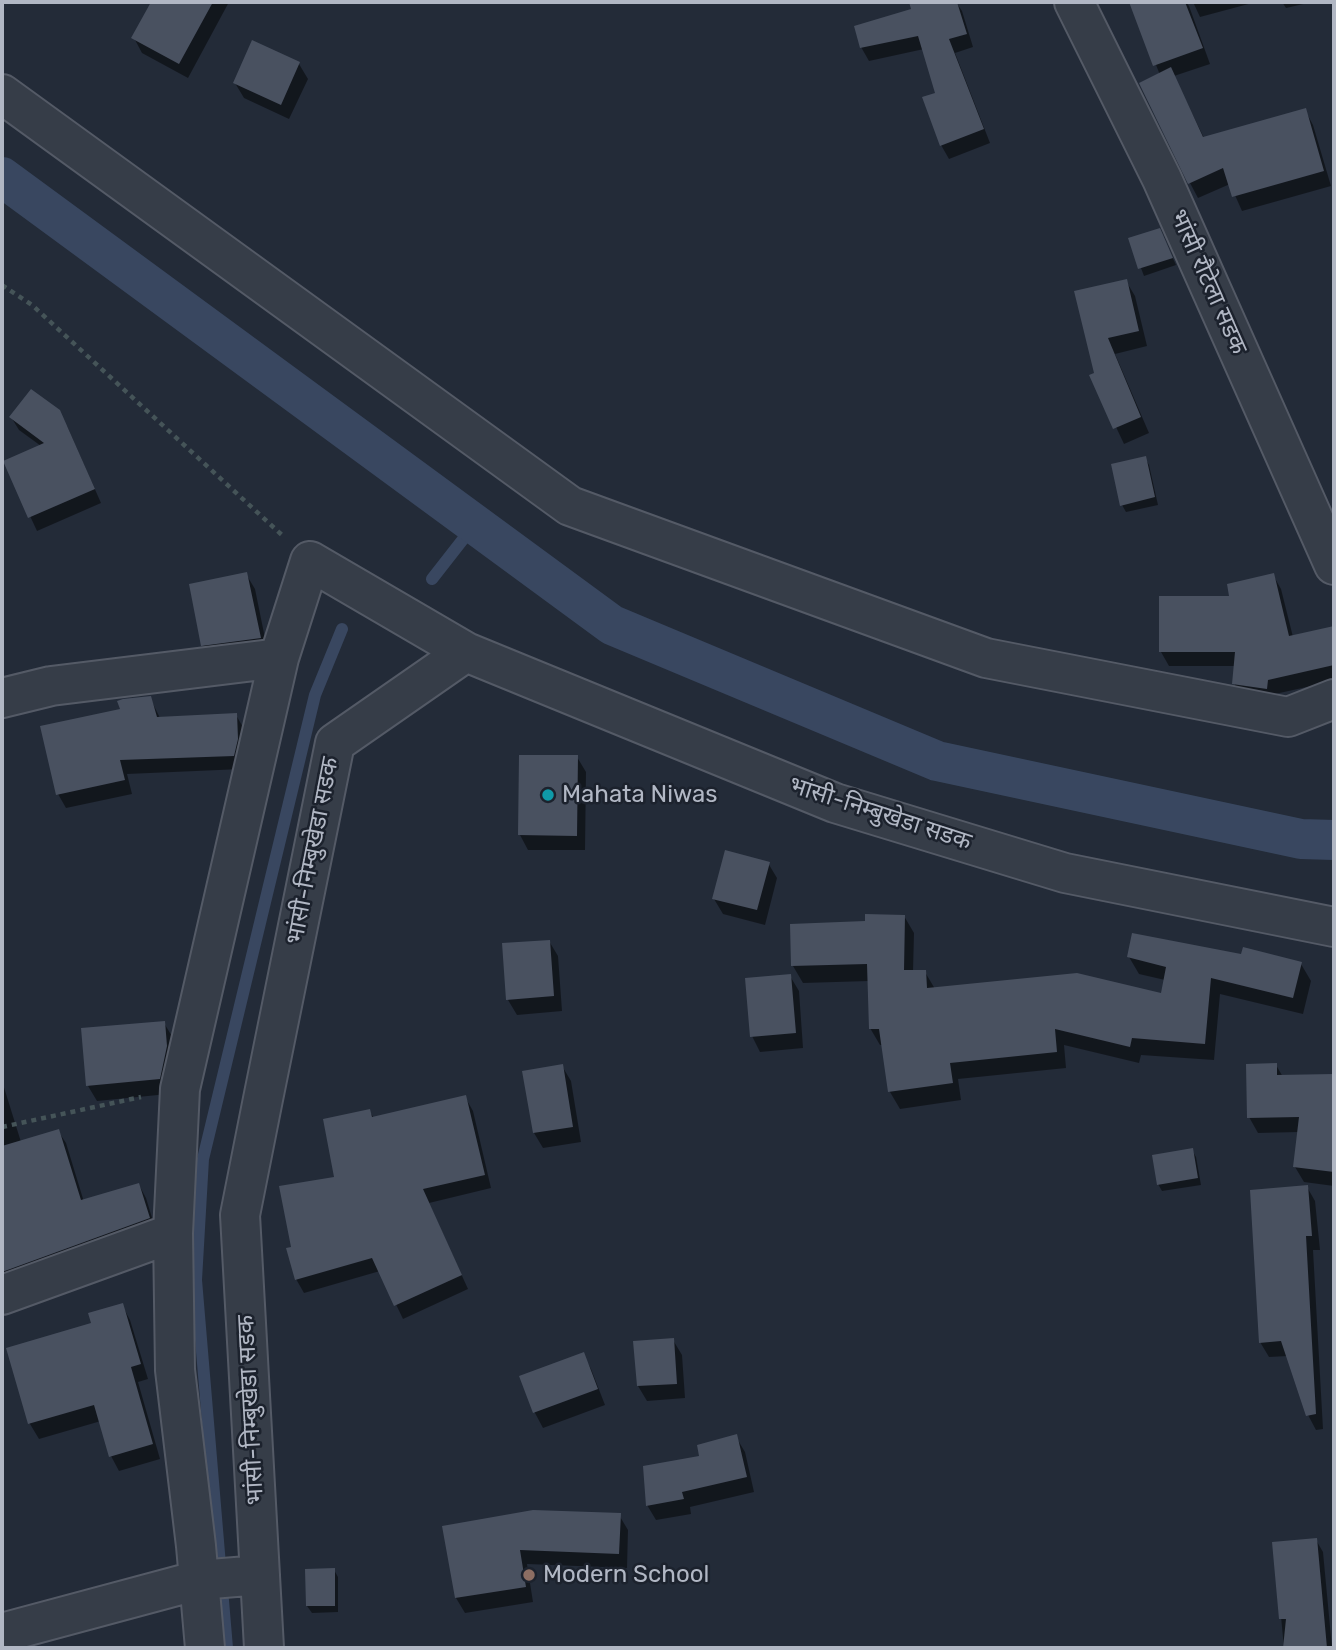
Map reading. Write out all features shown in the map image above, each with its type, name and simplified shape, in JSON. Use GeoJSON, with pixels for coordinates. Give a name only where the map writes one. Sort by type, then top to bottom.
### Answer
{"type":"FeatureCollection","features":[{"type":"Feature","properties":{"kind":"street","name":"भांसी रौटेला सडक"},"geometry":{"type":"LineString","coordinates":[[1074,2],[1162,179],[1334,565]]}},
{"type":"Feature","properties":{"kind":"street"},"geometry":{"type":"LineString","coordinates":[[2,94],[570,506],[986,658],[1288,717],[1334,699]]}},
{"type":"Feature","properties":{"kind":"street"},"geometry":{"type":"LineString","coordinates":[[205,1648],[175,1370],[173,1233],[180,1089],[279,658],[310,561],[466,652]]}},
{"type":"Feature","properties":{"kind":"street","name":"भांसी-निम्बुखेडा सडक"},"geometry":{"type":"LineString","coordinates":[[264,1648],[240,1215],[335,743],[466,652],[835,803],[1065,873],[1334,927]]}},
{"type":"Feature","properties":{"kind":"street"},"geometry":{"type":"LineString","coordinates":[[2,698],[51,686],[279,658]]}},
{"type":"Feature","properties":{"kind":"street"},"geometry":{"type":"LineString","coordinates":[[2,1295],[173,1233]]}},
{"type":"Feature","properties":{"kind":"street"},"geometry":{"type":"LineString","coordinates":[[2,1633],[199,1580],[260,1575]]}},
{"type":"Feature","properties":{"kind":"path"},"geometry":{"type":"LineString","coordinates":[[2,285],[32,305],[310,561]]}},
{"type":"Feature","properties":{"kind":"path"},"geometry":{"type":"LineString","coordinates":[[2,1127],[180,1089]]}},
{"type":"Feature","properties":{"kind":"building"},"geometry":{"type":"Polygon","coordinates":[[[151,2],[213,2],[179,64],[131,38],[151,2]]]}},
{"type":"Feature","properties":{"kind":"building"},"geometry":{"type":"Polygon","coordinates":[[[909,2],[957,2],[967,34],[949,39],[984,129],[940,146],[922,97],[935,93],[918,36],[860,48],[854,26],[911,9],[909,2]]]}},
{"type":"Feature","properties":{"kind":"building"},"geometry":{"type":"Polygon","coordinates":[[[1129,2],[1185,2],[1203,48],[1153,66],[1129,2]]]}},
{"type":"Feature","properties":{"kind":"building"},"geometry":{"type":"Polygon","coordinates":[[[252,40],[300,62],[281,105],[233,83],[252,40]]]}},
{"type":"Feature","properties":{"kind":"building"},"geometry":{"type":"Polygon","coordinates":[[[1171,67],[1203,137],[1306,108],[1324,171],[1232,197],[1223,168],[1188,184],[1139,83],[1171,67]]]}},
{"type":"Feature","properties":{"kind":"building"},"geometry":{"type":"Polygon","coordinates":[[[1160,228],[1173,258],[1138,269],[1128,238],[1160,228]]]}},
{"type":"Feature","properties":{"kind":"building"},"geometry":{"type":"Polygon","coordinates":[[[1127,279],[1139,331],[1108,338],[1141,417],[1113,429],[1089,375],[1094,373],[1074,291],[1127,279]]]}},
{"type":"Feature","properties":{"kind":"building"},"geometry":{"type":"Polygon","coordinates":[[[31,389],[60,410],[95,489],[28,518],[3,461],[44,443],[9,417],[31,389]]]}},
{"type":"Feature","properties":{"kind":"building"},"geometry":{"type":"Polygon","coordinates":[[[1146,456],[1155,497],[1120,506],[1111,464],[1146,456]]]}},
{"type":"Feature","properties":{"kind":"building"},"geometry":{"type":"Polygon","coordinates":[[[247,572],[261,638],[201,646],[189,584],[247,572]]]}},
{"type":"Feature","properties":{"kind":"building"},"geometry":{"type":"Polygon","coordinates":[[[1274,573],[1289,636],[1334,626],[1334,665],[1268,680],[1267,689],[1232,684],[1235,652],[1159,652],[1159,596],[1229,596],[1227,584],[1274,573]]]}},
{"type":"Feature","properties":{"kind":"building"},"geometry":{"type":"Polygon","coordinates":[[[151,696],[157,717],[237,713],[238,739],[234,756],[120,760],[125,780],[56,795],[40,726],[120,709],[117,701],[151,696]]]}},
{"type":"Feature","properties":{"kind":"building","name":"Mahata Niwas"},"geometry":{"type":"Polygon","coordinates":[[[519,755],[578,755],[577,836],[518,835],[519,755]]]}},
{"type":"Feature","properties":{"kind":"building"},"geometry":{"type":"Polygon","coordinates":[[[725,850],[770,862],[757,910],[712,899],[725,850]]]}},
{"type":"Feature","properties":{"kind":"building"},"geometry":{"type":"Polygon","coordinates":[[[865,914],[905,915],[904,970],[926,970],[927,988],[1077,973],[1161,993],[1166,967],[1127,957],[1132,933],[1241,954],[1243,947],[1302,962],[1293,998],[1211,978],[1205,1044],[1132,1038],[1130,1047],[1055,1029],[1057,1052],[950,1063],[953,1083],[888,1092],[879,1029],[869,1029],[867,964],[791,966],[790,924],[865,921],[865,914]]]}},
{"type":"Feature","properties":{"kind":"building"},"geometry":{"type":"Polygon","coordinates":[[[550,940],[554,996],[506,1000],[502,943],[550,940]]]}},
{"type":"Feature","properties":{"kind":"building"},"geometry":{"type":"Polygon","coordinates":[[[791,974],[796,1033],[750,1037],[745,978],[791,974]]]}},
{"type":"Feature","properties":{"kind":"building"},"geometry":{"type":"Polygon","coordinates":[[[165,1021],[167,1046],[160,1079],[86,1086],[81,1028],[165,1021]]]}},
{"type":"Feature","properties":{"kind":"building"},"geometry":{"type":"Polygon","coordinates":[[[1277,1063],[1277,1075],[1334,1074],[1334,1172],[1293,1167],[1299,1117],[1247,1118],[1246,1064],[1277,1063]]]}},
{"type":"Feature","properties":{"kind":"building"},"geometry":{"type":"Polygon","coordinates":[[[563,1064],[573,1127],[533,1133],[522,1071],[563,1064]]]}},
{"type":"Feature","properties":{"kind":"building"},"geometry":{"type":"Polygon","coordinates":[[[466,1095],[485,1175],[423,1189],[462,1275],[394,1306],[372,1258],[295,1280],[286,1248],[291,1247],[279,1186],[334,1177],[323,1119],[370,1109],[372,1117],[466,1095]]]}},
{"type":"Feature","properties":{"kind":"building"},"geometry":{"type":"Polygon","coordinates":[[[59,1129],[81,1200],[139,1183],[150,1218],[2,1272],[2,1146],[59,1129]]]}},
{"type":"Feature","properties":{"kind":"building"},"geometry":{"type":"Polygon","coordinates":[[[1193,1148],[1198,1178],[1157,1185],[1152,1155],[1193,1148]]]}},
{"type":"Feature","properties":{"kind":"building"},"geometry":{"type":"Polygon","coordinates":[[[1308,1185],[1312,1236],[1306,1236],[1316,1414],[1306,1416],[1281,1341],[1259,1343],[1250,1190],[1308,1185]]]}},
{"type":"Feature","properties":{"kind":"building"},"geometry":{"type":"Polygon","coordinates":[[[123,1303],[141,1364],[131,1367],[153,1444],[109,1457],[94,1405],[28,1424],[6,1348],[91,1323],[88,1313],[123,1303]]]}},
{"type":"Feature","properties":{"kind":"building"},"geometry":{"type":"Polygon","coordinates":[[[674,1338],[677,1384],[637,1386],[633,1341],[674,1338]]]}},
{"type":"Feature","properties":{"kind":"building"},"geometry":{"type":"Polygon","coordinates":[[[584,1352],[598,1389],[533,1413],[519,1376],[584,1352]]]}},
{"type":"Feature","properties":{"kind":"building"},"geometry":{"type":"Polygon","coordinates":[[[737,1434],[747,1477],[682,1492],[684,1499],[646,1506],[643,1466],[699,1456],[697,1445],[737,1434]]]}},
{"type":"Feature","properties":{"kind":"building"},"geometry":{"type":"Polygon","coordinates":[[[533,1510],[621,1513],[619,1554],[520,1550],[526,1587],[455,1598],[442,1526],[533,1510]]]}},
{"type":"Feature","properties":{"kind":"building"},"geometry":{"type":"Polygon","coordinates":[[[1317,1538],[1327,1648],[1283,1648],[1286,1619],[1279,1619],[1272,1542],[1317,1538]]]}},
{"type":"Feature","properties":{"kind":"building"},"geometry":{"type":"Polygon","coordinates":[[[335,1568],[335,1606],[306,1606],[305,1569],[335,1568]]]}},
{"type":"Feature","properties":{"kind":"waterway"},"geometry":{"type":"LineString","coordinates":[[2,177],[612,625],[937,761],[1301,839],[1334,840]]}},
{"type":"Feature","properties":{"kind":"waterway"},"geometry":{"type":"LineString","coordinates":[[432,579],[475,524]]}},
{"type":"Feature","properties":{"kind":"waterway"},"geometry":{"type":"LineString","coordinates":[[227,1648],[196,1280],[203,1159],[315,695],[342,629]]}},
{"type":"Feature","properties":{"kind":"place","name":"Mahata Niwas"},"geometry":{"type":"Point","coordinates":[548,795]}},
{"type":"Feature","properties":{"kind":"place","name":"Modern School"},"geometry":{"type":"Point","coordinates":[529,1575]}}]}
